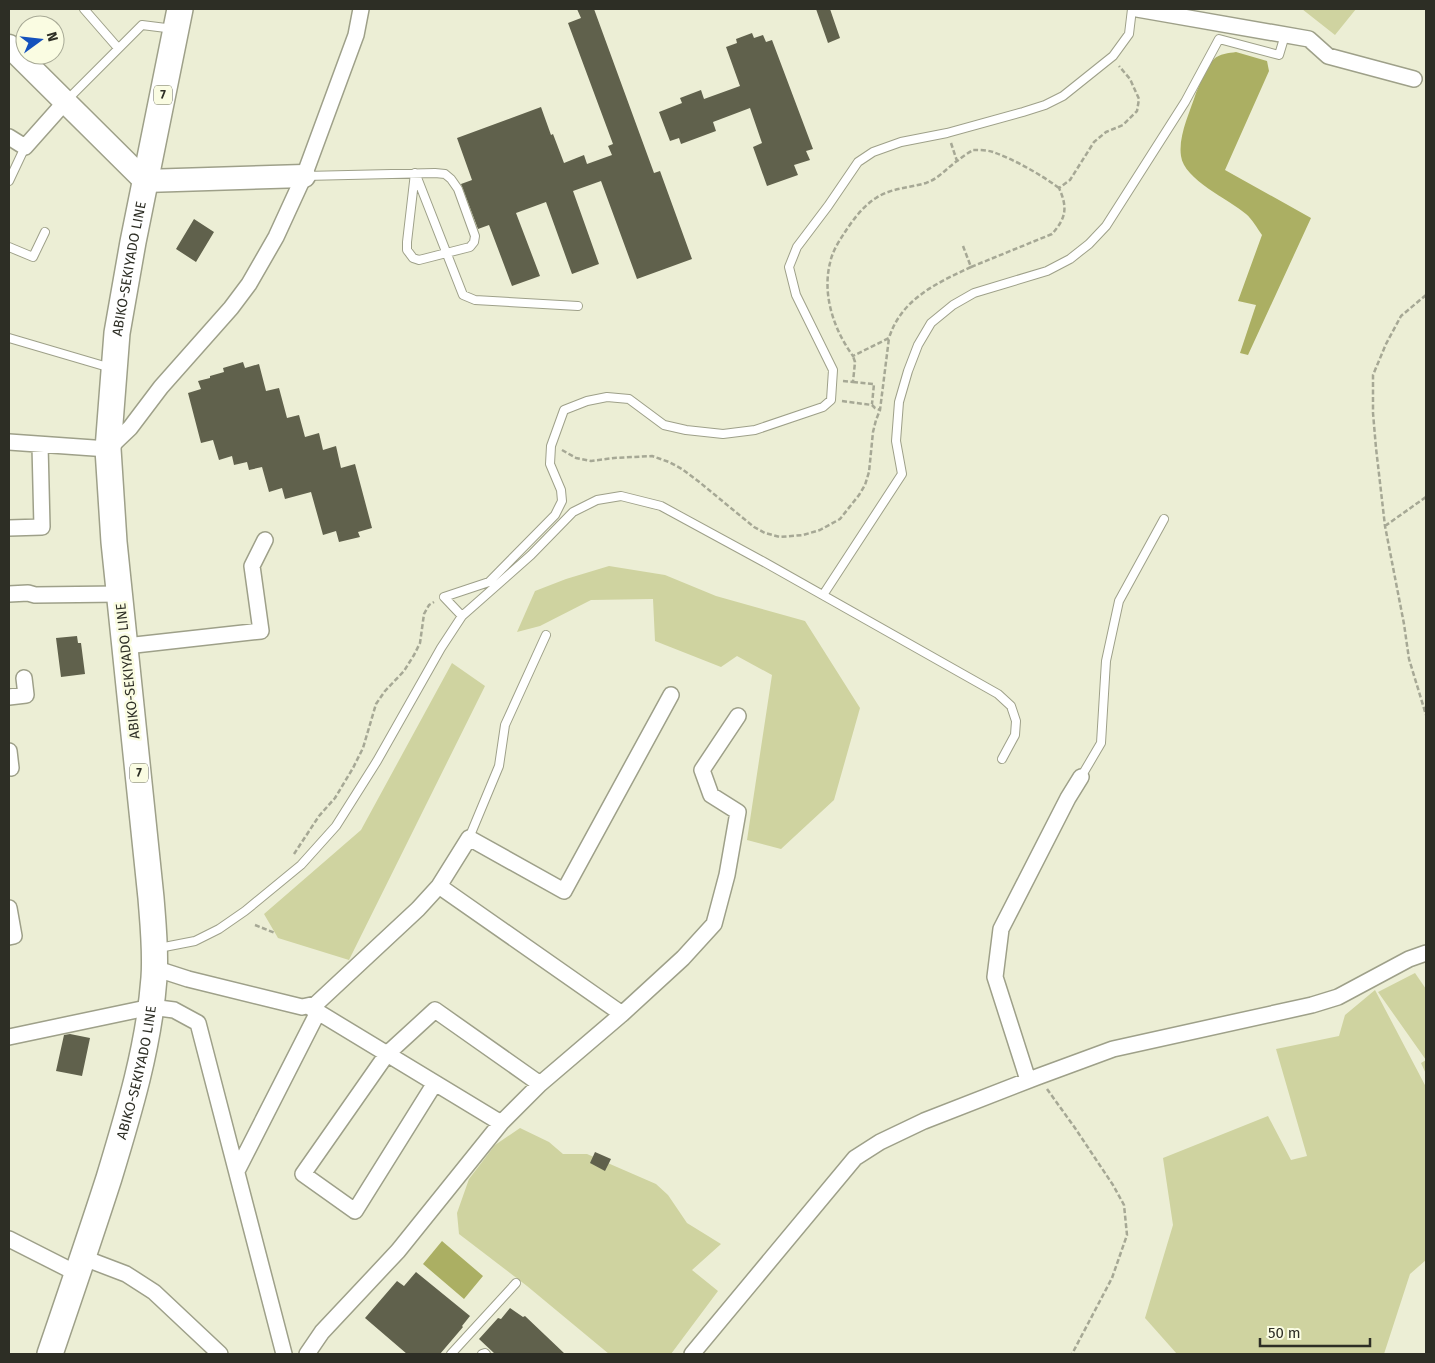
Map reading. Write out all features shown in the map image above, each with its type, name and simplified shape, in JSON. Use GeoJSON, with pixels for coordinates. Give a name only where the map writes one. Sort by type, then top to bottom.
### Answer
{"type":"FeatureCollection","features":[{"type":"Feature","properties":{"kind":"main road","name":"ABIKO-SEKIYADO LINE"},"geometry":{"type":"LineString","coordinates":[[53,1351],[125,1126],[136,1087],[151,1007],[154,958],[151,898],[113,523],[108,450],[113,369],[121,305],[178,19]]}},
{"type":"Feature","properties":{"kind":"street"},"geometry":{"type":"LineString","coordinates":[[9,442],[108,450],[130,428],[161,387],[231,308],[249,284],[276,237],[304,176],[356,35],[361,9]]}},
{"type":"Feature","properties":{"kind":"street"},"geometry":{"type":"LineString","coordinates":[[1137,9],[1309,39],[1328,56],[1414,79]]}},
{"type":"Feature","properties":{"kind":"street"},"geometry":{"type":"LineString","coordinates":[[9,46],[145,180],[304,176]]}},
{"type":"Feature","properties":{"kind":"street"},"geometry":{"type":"LineString","coordinates":[[9,136],[25,147],[65,102]]}},
{"type":"Feature","properties":{"kind":"street"},"geometry":{"type":"LineString","coordinates":[[9,528],[42,527],[40,444]]}},
{"type":"Feature","properties":{"kind":"street"},"geometry":{"type":"LineString","coordinates":[[126,646],[261,631],[252,566],[264,540]]}},
{"type":"Feature","properties":{"kind":"street"},"geometry":{"type":"LineString","coordinates":[[9,594],[120,594]]}},
{"type":"Feature","properties":{"kind":"street"},"geometry":{"type":"LineString","coordinates":[[9,697],[26,696],[24,678]]}},
{"type":"Feature","properties":{"kind":"street"},"geometry":{"type":"LineString","coordinates":[[236,1172],[316,1004],[418,909],[439,886],[469,838],[564,892],[671,695]]}},
{"type":"Feature","properties":{"kind":"street"},"geometry":{"type":"LineString","coordinates":[[308,1354],[322,1332],[398,1251],[501,1123],[540,1084],[622,1014],[683,958],[714,924],[738,812],[711,795],[702,770],[738,716]]}},
{"type":"Feature","properties":{"kind":"street"},"geometry":{"type":"LineString","coordinates":[[9,750],[11,768]]}},
{"type":"Feature","properties":{"kind":"street"},"geometry":{"type":"LineString","coordinates":[[1032,1078],[995,977],[1001,930],[1068,798],[1081,777]]}},
{"type":"Feature","properties":{"kind":"street"},"geometry":{"type":"LineString","coordinates":[[439,886],[622,1014]]}},
{"type":"Feature","properties":{"kind":"street"},"geometry":{"type":"LineString","coordinates":[[9,908],[14,936],[9,937]]}},
{"type":"Feature","properties":{"kind":"street"},"geometry":{"type":"LineString","coordinates":[[692,1354],[854,1158],[880,1142],[924,1121],[1032,1078],[1113,1049],[1312,1005],[1338,997],[1409,959],[1426,953]]}},
{"type":"Feature","properties":{"kind":"street"},"geometry":{"type":"LineString","coordinates":[[154,958],[197,981],[313,1009],[501,1123]]}},
{"type":"Feature","properties":{"kind":"street"},"geometry":{"type":"LineString","coordinates":[[9,1036],[151,1007],[174,1010],[198,1023],[284,1354]]}},
{"type":"Feature","properties":{"kind":"street"},"geometry":{"type":"LineString","coordinates":[[435,1083],[355,1211],[303,1174],[387,1054],[435,1010],[540,1084]]}},
{"type":"Feature","properties":{"kind":"street"},"geometry":{"type":"LineString","coordinates":[[9,1239],[81,1266],[126,1274],[154,1292],[220,1354]]}},
{"type":"Feature","properties":{"kind":"lane"},"geometry":{"type":"LineString","coordinates":[[84,9],[118,48]]}},
{"type":"Feature","properties":{"kind":"lane"},"geometry":{"type":"LineString","coordinates":[[462,616],[444,596],[488,582],[555,514],[562,501],[561,490],[550,464],[551,446],[564,410],[587,401],[607,397],[629,399],[664,425],[686,430],[723,434],[755,430],[823,407],[831,400],[833,370],[796,295],[789,267],[797,247],[858,162],[873,152],[901,142],[947,133],[1038,107],[1062,96],[1113,56],[1129,34],[1132,9]]}},
{"type":"Feature","properties":{"kind":"lane"},"geometry":{"type":"LineString","coordinates":[[65,102],[142,25],[178,19]]}},
{"type":"Feature","properties":{"kind":"lane"},"geometry":{"type":"LineString","coordinates":[[822,595],[902,474],[896,441],[899,402],[918,345],[931,323],[954,304],[974,293],[1047,271],[1070,260],[1106,226],[1185,102],[1219,39],[1279,54],[1285,35]]}},
{"type":"Feature","properties":{"kind":"lane"},"geometry":{"type":"LineString","coordinates":[[9,181],[25,147]]}},
{"type":"Feature","properties":{"kind":"lane"},"geometry":{"type":"LineString","coordinates":[[304,176],[416,173],[446,174],[458,189],[475,236],[474,242],[470,247],[419,260],[413,258],[407,250],[416,173]]}},
{"type":"Feature","properties":{"kind":"lane"},"geometry":{"type":"LineString","coordinates":[[416,173],[463,295],[475,300],[578,306]]}},
{"type":"Feature","properties":{"kind":"lane"},"geometry":{"type":"LineString","coordinates":[[9,247],[33,257],[45,232]]}},
{"type":"Feature","properties":{"kind":"lane"},"geometry":{"type":"LineString","coordinates":[[9,338],[113,369]]}},
{"type":"Feature","properties":{"kind":"lane"},"geometry":{"type":"LineString","coordinates":[[154,958],[219,929],[246,911],[301,864],[336,826],[377,760],[441,648],[462,616],[531,555],[573,512],[597,500],[621,496],[661,506],[998,694],[1011,706],[1016,720],[1015,734],[1002,760]]}},
{"type":"Feature","properties":{"kind":"lane"},"geometry":{"type":"LineString","coordinates":[[1081,777],[1101,743],[1106,661],[1119,601],[1164,519]]}},
{"type":"Feature","properties":{"kind":"lane"},"geometry":{"type":"LineString","coordinates":[[469,838],[499,766],[505,725],[546,635]]}},
{"type":"Feature","properties":{"kind":"lane"},"geometry":{"type":"LineString","coordinates":[[451,1354],[516,1283]]}},
{"type":"Feature","properties":{"kind":"path"},"geometry":{"type":"LineString","coordinates":[[1059,188],[1070,180],[1094,142],[1106,132],[1123,125],[1137,111],[1139,99],[1130,79],[1121,68]]}},
{"type":"Feature","properties":{"kind":"path"},"geometry":{"type":"LineString","coordinates":[[947,133],[957,161]]}},
{"type":"Feature","properties":{"kind":"path"},"geometry":{"type":"LineString","coordinates":[[551,446],[576,458],[591,460],[652,456],[682,469],[754,527],[765,533],[780,538],[803,535],[820,530],[840,519],[859,495],[865,484],[869,472],[873,432],[880,410],[889,338],[891,329],[900,313],[910,302],[938,283],[1052,234],[1061,224],[1064,212],[1064,200],[1059,188],[1022,166],[991,152],[973,150],[945,172],[928,182],[887,192],[875,199],[851,222],[830,261],[827,279],[830,304],[835,322],[845,345],[854,356],[854,382]]}},
{"type":"Feature","properties":{"kind":"path"},"geometry":{"type":"LineString","coordinates":[[963,246],[972,267]]}},
{"type":"Feature","properties":{"kind":"path"},"geometry":{"type":"LineString","coordinates":[[1426,295],[1400,316],[1373,375],[1374,422],[1385,526],[1409,659],[1426,715]]}},
{"type":"Feature","properties":{"kind":"path"},"geometry":{"type":"LineString","coordinates":[[854,356],[889,338]]}},
{"type":"Feature","properties":{"kind":"path"},"geometry":{"type":"LineString","coordinates":[[833,380],[874,384],[872,405]]}},
{"type":"Feature","properties":{"kind":"path"},"geometry":{"type":"LineString","coordinates":[[831,400],[872,405],[880,410]]}},
{"type":"Feature","properties":{"kind":"path"},"geometry":{"type":"LineString","coordinates":[[1385,526],[1426,497]]}},
{"type":"Feature","properties":{"kind":"path"},"geometry":{"type":"LineString","coordinates":[[292,858],[318,816],[335,798],[353,768],[363,748],[376,704],[385,691],[404,671],[420,643],[424,614],[429,605],[444,596]]}},
{"type":"Feature","properties":{"kind":"path"},"geometry":{"type":"LineString","coordinates":[[255,925],[275,933]]}},
{"type":"Feature","properties":{"kind":"path"},"geometry":{"type":"LineString","coordinates":[[1032,1078],[1075,1128],[1124,1205],[1127,1236],[1112,1278],[1072,1354]]}},
{"type":"Feature","properties":{"kind":"shaded area"},"geometry":{"type":"Polygon","coordinates":[[[1302,9],[1356,9],[1335,35],[1302,9]]]}},
{"type":"Feature","properties":{"kind":"shaded area"},"geometry":{"type":"Polygon","coordinates":[[[1236,52],[1267,61],[1269,71],[1225,170],[1311,218],[1248,355],[1240,353],[1256,305],[1238,301],[1262,235],[1246,214],[1198,181],[1184,165],[1181,156],[1183,132],[1196,93],[1208,66],[1219,56],[1236,52]]]}},
{"type":"Feature","properties":{"kind":"shaded area"},"geometry":{"type":"Polygon","coordinates":[[[609,566],[665,575],[716,596],[805,621],[860,708],[834,800],[781,849],[747,840],[772,675],[737,656],[721,667],[655,641],[653,599],[591,600],[540,626],[517,632],[535,591],[609,566]]]}},
{"type":"Feature","properties":{"kind":"shaded area"},"geometry":{"type":"Polygon","coordinates":[[[452,663],[485,686],[349,960],[278,938],[264,914],[361,830],[452,663]]]}},
{"type":"Feature","properties":{"kind":"shaded area"},"geometry":{"type":"Polygon","coordinates":[[[1415,973],[1426,989],[1426,1060],[1378,992],[1415,973]]]}},
{"type":"Feature","properties":{"kind":"shaded area"},"geometry":{"type":"Polygon","coordinates":[[[1375,990],[1426,1087],[1426,1260],[1410,1274],[1384,1354],[1177,1354],[1145,1318],[1173,1225],[1163,1158],[1268,1116],[1291,1160],[1307,1156],[1276,1049],[1339,1036],[1345,1015],[1375,990]]]}},
{"type":"Feature","properties":{"kind":"shaded area"},"geometry":{"type":"Polygon","coordinates":[[[1426,1060],[1426,1074],[1421,1063],[1426,1060]]]}},
{"type":"Feature","properties":{"kind":"shaded area"},"geometry":{"type":"Polygon","coordinates":[[[520,1128],[549,1142],[563,1154],[587,1154],[656,1184],[668,1195],[687,1223],[721,1244],[692,1270],[718,1291],[671,1354],[609,1354],[527,1286],[459,1234],[457,1213],[469,1179],[495,1145],[520,1128]]]}},
{"type":"Feature","properties":{"kind":"shaded area"},"geometry":{"type":"Polygon","coordinates":[[[442,1241],[483,1276],[464,1299],[423,1264],[442,1241]]]}},
{"type":"Feature","properties":{"kind":"building"},"geometry":{"type":"Polygon","coordinates":[[[577,9],[594,9],[654,173],[660,171],[692,259],[637,279],[601,181],[573,191],[599,264],[572,274],[546,202],[516,213],[540,276],[512,286],[489,225],[478,229],[461,184],[472,180],[457,138],[541,107],[564,163],[584,155],[587,164],[612,155],[608,146],[613,144],[568,23],[581,18],[577,9]]]}},
{"type":"Feature","properties":{"kind":"building"},"geometry":{"type":"Polygon","coordinates":[[[816,9],[830,9],[840,38],[828,43],[816,9]]]}},
{"type":"Feature","properties":{"kind":"building"},"geometry":{"type":"Polygon","coordinates":[[[752,33],[754,38],[763,35],[766,42],[772,40],[813,149],[806,151],[810,160],[794,165],[798,175],[767,186],[753,147],[762,143],[750,108],[713,122],[716,131],[681,144],[679,138],[670,141],[659,112],[682,103],[680,98],[701,90],[704,99],[740,86],[726,47],[737,43],[736,39],[752,33]]]}},
{"type":"Feature","properties":{"kind":"building"},"geometry":{"type":"Polygon","coordinates":[[[194,219],[214,232],[196,262],[176,249],[194,219]]]}},
{"type":"Feature","properties":{"kind":"building"},"geometry":{"type":"Polygon","coordinates":[[[243,362],[245,368],[259,364],[266,391],[279,388],[287,418],[299,415],[305,437],[319,433],[323,450],[336,446],[341,468],[355,464],[372,528],[358,532],[360,537],[339,542],[336,531],[323,535],[311,492],[285,499],[282,488],[269,492],[262,467],[249,470],[247,462],[234,465],[232,456],[219,460],[213,440],[201,443],[188,393],[201,389],[198,381],[224,372],[223,368],[243,362]]]}},
{"type":"Feature","properties":{"kind":"building"},"geometry":{"type":"Polygon","coordinates":[[[77,636],[78,643],[81,643],[85,674],[61,677],[56,638],[77,636]]]}},
{"type":"Feature","properties":{"kind":"building"},"geometry":{"type":"Polygon","coordinates":[[[70,1034],[90,1038],[82,1076],[56,1071],[64,1035],[70,1034]]]}},
{"type":"Feature","properties":{"kind":"building"},"geometry":{"type":"Polygon","coordinates":[[[595,1152],[611,1159],[605,1171],[590,1163],[595,1152]]]}},
{"type":"Feature","properties":{"kind":"building"},"geometry":{"type":"Polygon","coordinates":[[[416,1272],[470,1316],[440,1354],[407,1354],[365,1318],[397,1281],[404,1286],[416,1272]]]}},
{"type":"Feature","properties":{"kind":"building"},"geometry":{"type":"Polygon","coordinates":[[[510,1308],[523,1317],[525,1316],[565,1354],[495,1354],[479,1339],[510,1308]]]}}]}
